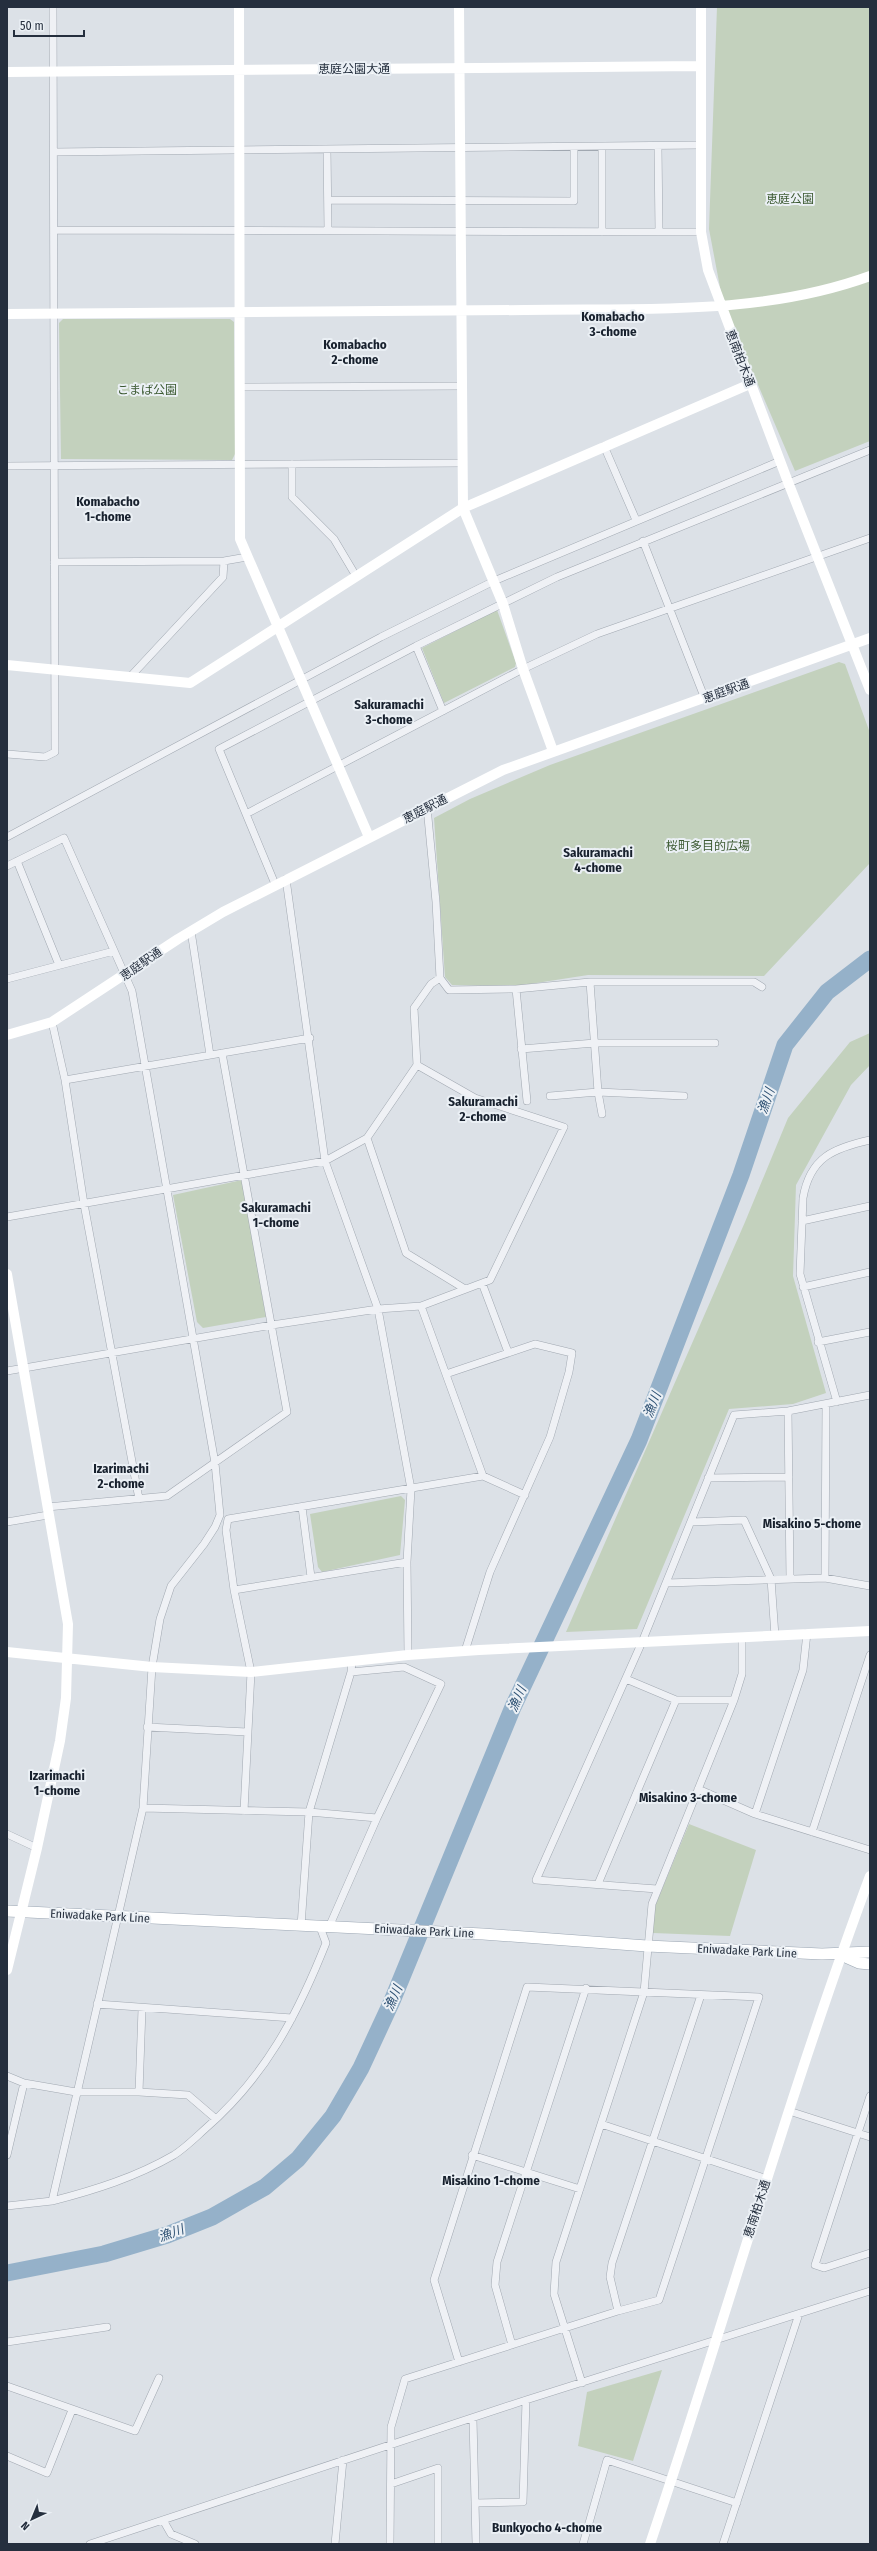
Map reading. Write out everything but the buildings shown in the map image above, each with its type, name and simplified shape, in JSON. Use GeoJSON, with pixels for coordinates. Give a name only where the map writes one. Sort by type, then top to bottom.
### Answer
{"type":"FeatureCollection","features":[{"type":"Feature","properties":{"kind":"main road","name":"Eniwadake Park Line"},"geometry":{"type":"LineString","coordinates":[[7,1912],[120,1916],[484,1934],[647,1946],[841,1954],[870,1952]]}},
{"type":"Feature","properties":{"kind":"main road","name":"Eniwadake Park Line"},"geometry":{"type":"LineString","coordinates":[[841,1954],[859,1963],[870,1964]]}},
{"type":"Feature","properties":{"kind":"street"},"geometry":{"type":"LineString","coordinates":[[7,754],[46,757],[56,752],[54,562],[55,313],[53,7]]}},
{"type":"Feature","properties":{"kind":"street"},"geometry":{"type":"LineString","coordinates":[[239,7],[240,539],[369,837]]}},
{"type":"Feature","properties":{"kind":"street"},"geometry":{"type":"LineString","coordinates":[[459,7],[459,69],[462,148],[463,508],[503,604],[523,669],[553,751]]}},
{"type":"Feature","properties":{"kind":"street","name":"恵南柏木通"},"geometry":{"type":"LineString","coordinates":[[701,7],[699,145],[701,232],[708,270],[720,307],[851,645],[870,690]]}},
{"type":"Feature","properties":{"kind":"street","name":"恵庭公園大通"},"geometry":{"type":"LineString","coordinates":[[7,72],[700,66]]}},
{"type":"Feature","properties":{"kind":"street"},"geometry":{"type":"LineString","coordinates":[[54,152],[239,149],[602,148],[699,145]]}},
{"type":"Feature","properties":{"kind":"street"},"geometry":{"type":"LineString","coordinates":[[658,147],[659,232]]}},
{"type":"Feature","properties":{"kind":"street"},"geometry":{"type":"LineString","coordinates":[[328,200],[574,201],[574,148]]}},
{"type":"Feature","properties":{"kind":"street"},"geometry":{"type":"LineString","coordinates":[[602,148],[602,232]]}},
{"type":"Feature","properties":{"kind":"street"},"geometry":{"type":"LineString","coordinates":[[327,149],[328,230]]}},
{"type":"Feature","properties":{"kind":"street"},"geometry":{"type":"LineString","coordinates":[[54,230],[239,229],[462,232],[701,232]]}},
{"type":"Feature","properties":{"kind":"street"},"geometry":{"type":"LineString","coordinates":[[7,314],[239,314],[720,307],[806,296],[870,276]]}},
{"type":"Feature","properties":{"kind":"street"},"geometry":{"type":"LineString","coordinates":[[7,665],[190,684],[463,508],[750,384]]}},
{"type":"Feature","properties":{"kind":"street"},"geometry":{"type":"LineString","coordinates":[[240,387],[462,386]]}},
{"type":"Feature","properties":{"kind":"street"},"geometry":{"type":"LineString","coordinates":[[604,446],[636,520]]}},
{"type":"Feature","properties":{"kind":"street"},"geometry":{"type":"LineString","coordinates":[[275,884],[219,749],[416,646],[557,578],[643,541],[870,450]]}},
{"type":"Feature","properties":{"kind":"street"},"geometry":{"type":"LineString","coordinates":[[7,836],[381,637],[494,581],[636,520],[780,461]]}},
{"type":"Feature","properties":{"kind":"street"},"geometry":{"type":"LineString","coordinates":[[7,466],[462,463]]}},
{"type":"Feature","properties":{"kind":"street"},"geometry":{"type":"LineString","coordinates":[[292,464],[292,497],[334,539],[356,576]]}},
{"type":"Feature","properties":{"kind":"street"},"geometry":{"type":"LineString","coordinates":[[246,814],[523,669],[597,634],[870,538]]}},
{"type":"Feature","properties":{"kind":"street"},"geometry":{"type":"LineString","coordinates":[[643,541],[705,699]]}},
{"type":"Feature","properties":{"kind":"street"},"geometry":{"type":"LineString","coordinates":[[54,562],[224,561],[247,557]]}},
{"type":"Feature","properties":{"kind":"street"},"geometry":{"type":"LineString","coordinates":[[130,677],[223,577],[224,561]]}},
{"type":"Feature","properties":{"kind":"street","name":"恵庭駅通"},"geometry":{"type":"LineString","coordinates":[[7,1035],[52,1022],[191,931],[275,884],[503,770],[553,751],[705,699],[870,638]]}},
{"type":"Feature","properties":{"kind":"street"},"geometry":{"type":"LineString","coordinates":[[416,646],[443,711]]}},
{"type":"Feature","properties":{"kind":"street"},"geometry":{"type":"LineString","coordinates":[[427,808],[436,902],[440,978],[449,990],[516,989],[590,982],[754,982],[762,986]]}},
{"type":"Feature","properties":{"kind":"street"},"geometry":{"type":"LineString","coordinates":[[7,866],[64,838],[132,991],[215,1463],[220,1515],[208,1538],[171,1586],[160,1619],[152,1667],[143,1808],[120,1916],[97,2004],[52,2200]]}},
{"type":"Feature","properties":{"kind":"street"},"geometry":{"type":"LineString","coordinates":[[17,861],[59,965]]}},
{"type":"Feature","properties":{"kind":"street"},"geometry":{"type":"LineString","coordinates":[[286,879],[310,1038],[326,1161],[378,1309],[411,1488],[406,1562],[408,1655]]}},
{"type":"Feature","properties":{"kind":"street"},"geometry":{"type":"LineString","coordinates":[[191,931],[210,1054]]}},
{"type":"Feature","properties":{"kind":"street"},"geometry":{"type":"LineString","coordinates":[[7,978],[114,951]]}},
{"type":"Feature","properties":{"kind":"street"},"geometry":{"type":"LineString","coordinates":[[7,1217],[166,1188],[243,1177],[326,1161],[367,1138],[417,1065],[414,1008],[431,984],[440,978]]}},
{"type":"Feature","properties":{"kind":"street"},"geometry":{"type":"LineString","coordinates":[[590,982],[598,1092],[602,1114]]}},
{"type":"Feature","properties":{"kind":"street"},"geometry":{"type":"LineString","coordinates":[[516,989],[521,1050],[528,1100]]}},
{"type":"Feature","properties":{"kind":"street"},"geometry":{"type":"LineString","coordinates":[[52,1022],[65,1080],[84,1204],[138,1499]]}},
{"type":"Feature","properties":{"kind":"street"},"geometry":{"type":"LineString","coordinates":[[65,1080],[310,1038]]}},
{"type":"Feature","properties":{"kind":"street"},"geometry":{"type":"LineString","coordinates":[[521,1050],[595,1043],[715,1044]]}},
{"type":"Feature","properties":{"kind":"street"},"geometry":{"type":"LineString","coordinates":[[7,1522],[48,1511],[166,1496],[287,1412],[272,1325],[243,1177],[222,1052]]}},
{"type":"Feature","properties":{"kind":"street"},"geometry":{"type":"LineString","coordinates":[[7,1371],[272,1325],[378,1309],[421,1306],[490,1280],[564,1127],[475,1098],[417,1065]]}},
{"type":"Feature","properties":{"kind":"street"},"geometry":{"type":"LineString","coordinates":[[550,1096],[598,1092],[684,1096]]}},
{"type":"Feature","properties":{"kind":"street"},"geometry":{"type":"LineString","coordinates":[[367,1138],[406,1253],[465,1289]]}},
{"type":"Feature","properties":{"kind":"street"},"geometry":{"type":"LineString","coordinates":[[837,1402],[818,1342],[800,1274],[805,1186],[816,1167],[831,1151],[841,1146],[870,1140]]}},
{"type":"Feature","properties":{"kind":"street"},"geometry":{"type":"LineString","coordinates":[[802,1221],[870,1206]]}},
{"type":"Feature","properties":{"kind":"street"},"geometry":{"type":"LineString","coordinates":[[803,1286],[870,1272]]}},
{"type":"Feature","properties":{"kind":"street"},"geometry":{"type":"LineString","coordinates":[[7,1274],[68,1624],[66,1698],[60,1741],[37,1848],[20,1912],[7,1970]]}},
{"type":"Feature","properties":{"kind":"street"},"geometry":{"type":"LineString","coordinates":[[482,1283],[508,1352]]}},
{"type":"Feature","properties":{"kind":"street"},"geometry":{"type":"LineString","coordinates":[[421,1306],[483,1476]]}},
{"type":"Feature","properties":{"kind":"street"},"geometry":{"type":"LineString","coordinates":[[818,1342],[870,1332]]}},
{"type":"Feature","properties":{"kind":"street"},"geometry":{"type":"LineString","coordinates":[[446,1374],[535,1344],[572,1353],[550,1437],[490,1572],[465,1651]]}},
{"type":"Feature","properties":{"kind":"street"},"geometry":{"type":"LineString","coordinates":[[656,1889],[536,1880],[626,1680],[734,1415],[788,1411],[870,1395]]}},
{"type":"Feature","properties":{"kind":"street"},"geometry":{"type":"LineString","coordinates":[[825,1578],[826,1404]]}},
{"type":"Feature","properties":{"kind":"street"},"geometry":{"type":"LineString","coordinates":[[788,1411],[790,1578]]}},
{"type":"Feature","properties":{"kind":"street"},"geometry":{"type":"LineString","coordinates":[[244,1811],[251,1672],[234,1590],[226,1530],[228,1519],[483,1476],[525,1495]]}},
{"type":"Feature","properties":{"kind":"street"},"geometry":{"type":"LineString","coordinates":[[708,1478],[789,1477]]}},
{"type":"Feature","properties":{"kind":"street"},"geometry":{"type":"LineString","coordinates":[[302,1507],[311,1578]]}},
{"type":"Feature","properties":{"kind":"street"},"geometry":{"type":"LineString","coordinates":[[691,1522],[744,1520],[771,1579],[775,1636]]}},
{"type":"Feature","properties":{"kind":"street"},"geometry":{"type":"LineString","coordinates":[[234,1590],[406,1562]]}},
{"type":"Feature","properties":{"kind":"street"},"geometry":{"type":"LineString","coordinates":[[666,1583],[825,1578],[870,1586]]}},
{"type":"Feature","properties":{"kind":"street"},"geometry":{"type":"LineString","coordinates":[[7,1652],[152,1667],[251,1672],[408,1655],[479,1650],[870,1631]]}},
{"type":"Feature","properties":{"kind":"street"},"geometry":{"type":"LineString","coordinates":[[755,1814],[803,1670],[807,1633]]}},
{"type":"Feature","properties":{"kind":"street"},"geometry":{"type":"LineString","coordinates":[[582,2383],[554,2294],[554,2276],[644,1992],[647,1946],[652,1904],[656,1889],[734,1700],[742,1674],[742,1638]]}},
{"type":"Feature","properties":{"kind":"street"},"geometry":{"type":"LineString","coordinates":[[812,1832],[870,1655]]}},
{"type":"Feature","properties":{"kind":"street"},"geometry":{"type":"LineString","coordinates":[[300,1926],[309,1812],[351,1672],[352,1661]]}},
{"type":"Feature","properties":{"kind":"street"},"geometry":{"type":"LineString","coordinates":[[7,2206],[52,2200],[98,2190],[176,2154],[216,2119],[255,2079],[308,1989],[326,1943],[325,1927],[441,1684],[404,1667],[351,1672]]}},
{"type":"Feature","properties":{"kind":"street"},"geometry":{"type":"LineString","coordinates":[[626,1680],[676,1700],[734,1700]]}},
{"type":"Feature","properties":{"kind":"street"},"geometry":{"type":"LineString","coordinates":[[598,1884],[676,1700]]}},
{"type":"Feature","properties":{"kind":"street"},"geometry":{"type":"LineString","coordinates":[[147,1727],[247,1732]]}},
{"type":"Feature","properties":{"kind":"street"},"geometry":{"type":"LineString","coordinates":[[698,1789],[755,1814],[870,1850]]}},
{"type":"Feature","properties":{"kind":"street"},"geometry":{"type":"LineString","coordinates":[[143,1808],[309,1812],[377,1818]]}},
{"type":"Feature","properties":{"kind":"street"},"geometry":{"type":"LineString","coordinates":[[7,1834],[37,1848]]}},
{"type":"Feature","properties":{"kind":"street","name":"恵南柏木通"},"geometry":{"type":"LineString","coordinates":[[650,2544],[672,2481],[714,2341],[841,1954],[870,1876]]}},
{"type":"Feature","properties":{"kind":"street"},"geometry":{"type":"LineString","coordinates":[[390,2544],[391,2426],[405,2379],[459,2362],[618,2311],[659,2300],[759,1997],[586,1988],[527,1987],[472,2155],[434,2280],[459,2362]]}},
{"type":"Feature","properties":{"kind":"street"},"geometry":{"type":"LineString","coordinates":[[512,2345],[495,2285],[497,2262],[586,1988]]}},
{"type":"Feature","properties":{"kind":"street"},"geometry":{"type":"LineString","coordinates":[[618,2311],[610,2277],[612,2263],[701,1995]]}},
{"type":"Feature","properties":{"kind":"street"},"geometry":{"type":"LineString","coordinates":[[97,2004],[142,2009],[292,2018]]}},
{"type":"Feature","properties":{"kind":"street"},"geometry":{"type":"LineString","coordinates":[[139,2092],[142,2009]]}},
{"type":"Feature","properties":{"kind":"street"},"geometry":{"type":"LineString","coordinates":[[7,2076],[24,2083],[76,2092],[139,2092],[188,2095],[216,2119]]}},
{"type":"Feature","properties":{"kind":"street"},"geometry":{"type":"LineString","coordinates":[[7,2155],[24,2083]]}},
{"type":"Feature","properties":{"kind":"street"},"geometry":{"type":"LineString","coordinates":[[870,2096],[815,2265],[824,2268],[870,2253]]}},
{"type":"Feature","properties":{"kind":"street"},"geometry":{"type":"LineString","coordinates":[[790,2111],[870,2137]]}},
{"type":"Feature","properties":{"kind":"street"},"geometry":{"type":"LineString","coordinates":[[601,2124],[705,2160],[767,2179]]}},
{"type":"Feature","properties":{"kind":"street"},"geometry":{"type":"LineString","coordinates":[[472,2155],[580,2190]]}},
{"type":"Feature","properties":{"kind":"street"},"geometry":{"type":"LineString","coordinates":[[90,2544],[392,2444],[473,2419],[526,2400],[870,2291]]}},
{"type":"Feature","properties":{"kind":"street"},"geometry":{"type":"LineString","coordinates":[[723,2544],[799,2314]]}},
{"type":"Feature","properties":{"kind":"street"},"geometry":{"type":"LineString","coordinates":[[7,2342],[107,2327]]}},
{"type":"Feature","properties":{"kind":"street"},"geometry":{"type":"LineString","coordinates":[[7,2386],[135,2431],[159,2378]]}},
{"type":"Feature","properties":{"kind":"street"},"geometry":{"type":"LineString","coordinates":[[476,2503],[523,2502],[526,2400]]}},
{"type":"Feature","properties":{"kind":"street"},"geometry":{"type":"LineString","coordinates":[[7,2456],[47,2473],[72,2410]]}},
{"type":"Feature","properties":{"kind":"street"},"geometry":{"type":"LineString","coordinates":[[473,2419],[476,2544]]}},
{"type":"Feature","properties":{"kind":"street"},"geometry":{"type":"LineString","coordinates":[[335,2544],[343,2460]]}},
{"type":"Feature","properties":{"kind":"street"},"geometry":{"type":"LineString","coordinates":[[583,2544],[607,2460],[737,2503]]}},
{"type":"Feature","properties":{"kind":"street"},"geometry":{"type":"LineString","coordinates":[[391,2484],[438,2468],[438,2544]]}},
{"type":"Feature","properties":{"kind":"street"},"geometry":{"type":"LineString","coordinates":[[163,2520],[171,2534],[195,2544]]}},
{"type":"Feature","properties":{"kind":"green space","name":"恵庭公園"},"geometry":{"type":"Polygon","coordinates":[[[717,7],[870,7],[870,441],[795,471],[723,303],[709,229],[717,7]]]}},
{"type":"Feature","properties":{"kind":"green space","name":"こまば公園"},"geometry":{"type":"Polygon","coordinates":[[[63,319],[230,319],[234,322],[235,454],[232,460],[61,459],[59,323],[63,319]]]}},
{"type":"Feature","properties":{"kind":"green space"},"geometry":{"type":"Polygon","coordinates":[[[497,610],[516,663],[515,667],[444,703],[422,648],[497,610]]]}},
{"type":"Feature","properties":{"kind":"green space","name":"桜町多目的広場"},"geometry":{"type":"Polygon","coordinates":[[[839,662],[845,664],[870,733],[870,863],[764,976],[588,975],[517,986],[452,985],[445,977],[434,818],[470,799],[550,765],[839,662]]]}},
{"type":"Feature","properties":{"kind":"green space"},"geometry":{"type":"Polygon","coordinates":[[[870,1033],[870,1065],[851,1085],[796,1185],[793,1276],[826,1393],[793,1404],[729,1409],[637,1629],[566,1632],[745,1222],[788,1118],[850,1042],[870,1033]]]}},
{"type":"Feature","properties":{"kind":"green space"},"geometry":{"type":"Polygon","coordinates":[[[242,1180],[266,1317],[203,1328],[197,1322],[173,1195],[242,1180]]]}},
{"type":"Feature","properties":{"kind":"green space"},"geometry":{"type":"Polygon","coordinates":[[[401,1496],[405,1500],[400,1555],[322,1572],[318,1567],[310,1514],[401,1496]]]}},
{"type":"Feature","properties":{"kind":"green space"},"geometry":{"type":"Polygon","coordinates":[[[689,1824],[756,1850],[730,1936],[653,1933],[651,1916],[689,1824]]]}},
{"type":"Feature","properties":{"kind":"green space"},"geometry":{"type":"Polygon","coordinates":[[[662,2370],[633,2461],[578,2446],[587,2392],[662,2370]]]}},
{"type":"Feature","properties":{"kind":"waterway","name":"漁川"},"geometry":{"type":"LineString","coordinates":[[7,2273],[104,2254],[167,2235],[212,2217],[265,2187],[298,2159],[333,2116],[361,2068],[392,2001],[513,1707],[639,1440],[741,1175],[785,1045],[827,992],[870,959]]}},
{"type":"Feature","properties":{"kind":"district","name":"Komabacho 3-chome"},"geometry":{"type":"Point","coordinates":[613,324]}},
{"type":"Feature","properties":{"kind":"district","name":"Komabacho 2-chome"},"geometry":{"type":"Point","coordinates":[355,352]}},
{"type":"Feature","properties":{"kind":"district","name":"Komabacho 1-chome"},"geometry":{"type":"Point","coordinates":[108,508]}},
{"type":"Feature","properties":{"kind":"district","name":"Sakuramachi 3-chome"},"geometry":{"type":"Point","coordinates":[389,712]}},
{"type":"Feature","properties":{"kind":"district","name":"Sakuramachi 4-chome"},"geometry":{"type":"Point","coordinates":[598,860]}},
{"type":"Feature","properties":{"kind":"district","name":"Sakuramachi 2-chome"},"geometry":{"type":"Point","coordinates":[483,1108]}},
{"type":"Feature","properties":{"kind":"district","name":"Sakuramachi 1-chome"},"geometry":{"type":"Point","coordinates":[276,1214]}},
{"type":"Feature","properties":{"kind":"district","name":"Izarimachi 2-chome"},"geometry":{"type":"Point","coordinates":[121,1476]}},
{"type":"Feature","properties":{"kind":"district","name":"Misakino 5-chome"},"geometry":{"type":"Point","coordinates":[812,1523]}},
{"type":"Feature","properties":{"kind":"district","name":"Izarimachi 1-chome"},"geometry":{"type":"Point","coordinates":[57,1782]}},
{"type":"Feature","properties":{"kind":"district","name":"Misakino 3-chome"},"geometry":{"type":"Point","coordinates":[688,1797]}},
{"type":"Feature","properties":{"kind":"district","name":"Misakino 1-chome"},"geometry":{"type":"Point","coordinates":[491,2180]}},
{"type":"Feature","properties":{"kind":"district","name":"Bunkyocho 4-chome"},"geometry":{"type":"Point","coordinates":[547,2527]}}]}
